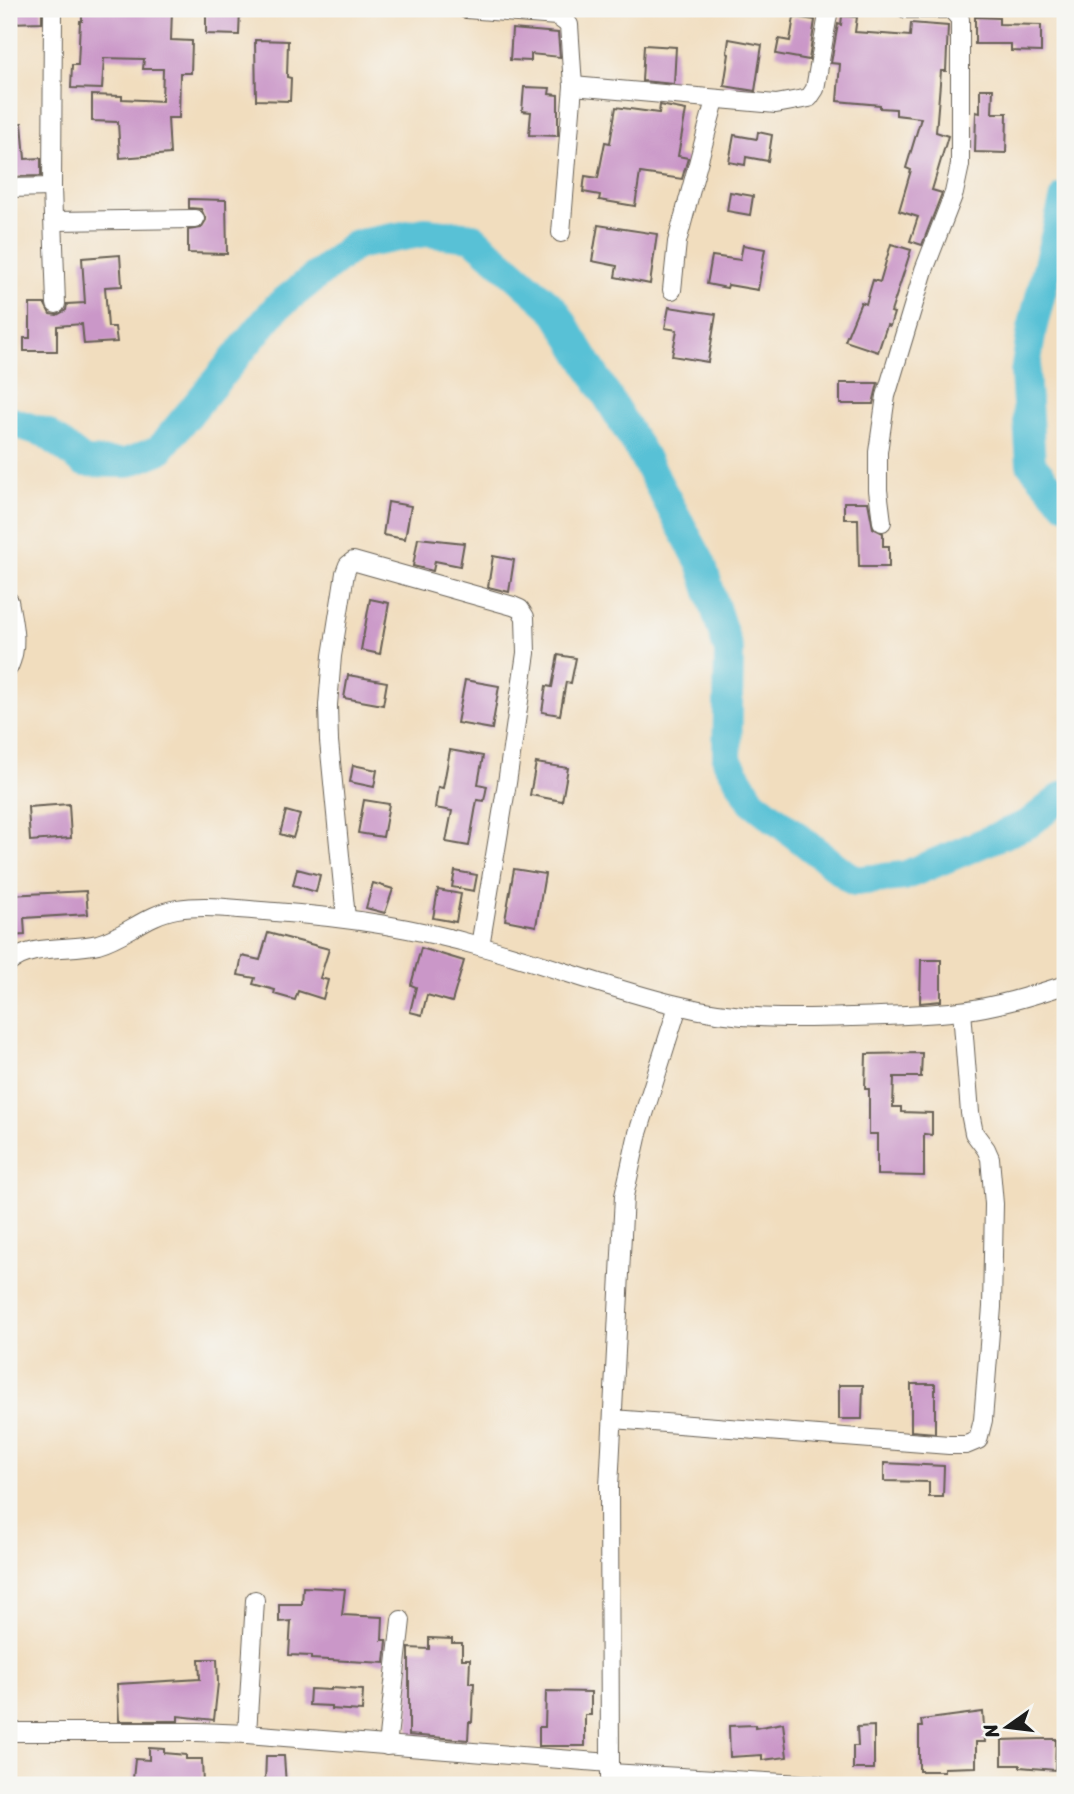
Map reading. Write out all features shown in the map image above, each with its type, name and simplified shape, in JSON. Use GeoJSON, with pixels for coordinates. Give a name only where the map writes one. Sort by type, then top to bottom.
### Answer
{"type":"FeatureCollection","features":[{"type":"Feature","properties":{"kind":"street"},"geometry":{"type":"LineString","coordinates":[[53,9],[52,187],[56,304]]}},
{"type":"Feature","properties":{"kind":"street"},"geometry":{"type":"LineString","coordinates":[[466,9],[557,16],[569,25],[573,86],[561,233]]}},
{"type":"Feature","properties":{"kind":"street"},"geometry":{"type":"LineString","coordinates":[[573,86],[776,104],[809,98],[815,89],[829,9]]}},
{"type":"Feature","properties":{"kind":"street"},"geometry":{"type":"LineString","coordinates":[[882,522],[878,490],[878,452],[886,396],[924,270],[951,203],[960,164],[960,19],[951,9],[906,9]]}},
{"type":"Feature","properties":{"kind":"street"},"geometry":{"type":"LineString","coordinates":[[672,290],[677,242],[715,100]]}},
{"type":"Feature","properties":{"kind":"street"},"geometry":{"type":"LineString","coordinates":[[9,188],[52,187]]}},
{"type":"Feature","properties":{"kind":"street"},"geometry":{"type":"LineString","coordinates":[[54,221],[195,219]]}},
{"type":"Feature","properties":{"kind":"street"},"geometry":{"type":"LineString","coordinates":[[346,918],[328,705],[332,656],[345,573],[353,561],[517,607],[525,617],[524,670],[480,946]]}},
{"type":"Feature","properties":{"kind":"street"},"geometry":{"type":"LineString","coordinates":[[9,601],[15,640],[9,667]]}},
{"type":"Feature","properties":{"kind":"street"},"geometry":{"type":"LineString","coordinates":[[9,963],[20,955],[31,952],[97,944],[150,918],[177,909],[208,907],[346,918],[433,934],[678,1006],[740,1017],[768,1019],[962,1011],[1021,999],[1065,985]]}},
{"type":"Feature","properties":{"kind":"street"},"geometry":{"type":"LineString","coordinates":[[610,1773],[609,1487],[624,1196],[638,1133],[678,1006]]}},
{"type":"Feature","properties":{"kind":"street"},"geometry":{"type":"LineString","coordinates":[[612,1419],[948,1445],[966,1445],[978,1440],[982,1432],[992,1307],[994,1204],[990,1158],[974,1133],[970,1113],[962,1011]]}},
{"type":"Feature","properties":{"kind":"street"},"geometry":{"type":"LineString","coordinates":[[247,1734],[255,1600]]}},
{"type":"Feature","properties":{"kind":"street"},"geometry":{"type":"LineString","coordinates":[[387,1746],[401,1620]]}},
{"type":"Feature","properties":{"kind":"street"},"geometry":{"type":"LineString","coordinates":[[9,1732],[247,1734],[387,1746],[610,1773],[819,1785]]}},
{"type":"Feature","properties":{"kind":"building"},"geometry":{"type":"Polygon","coordinates":[[[9,9],[42,9],[42,22],[9,23],[9,9]]]}},
{"type":"Feature","properties":{"kind":"building"},"geometry":{"type":"Polygon","coordinates":[[[82,9],[172,9],[171,40],[192,41],[191,73],[180,73],[179,118],[168,118],[170,154],[120,158],[118,122],[92,121],[92,95],[162,101],[163,69],[143,69],[144,59],[104,58],[102,89],[71,88],[72,65],[78,65],[82,9]]]}},
{"type":"Feature","properties":{"kind":"building"},"geometry":{"type":"Polygon","coordinates":[[[206,9],[240,9],[239,35],[206,34],[206,9]]]}},
{"type":"Feature","properties":{"kind":"building"},"geometry":{"type":"Polygon","coordinates":[[[842,16],[857,17],[855,32],[910,36],[911,23],[948,26],[946,71],[941,71],[936,132],[948,136],[932,190],[942,193],[922,245],[910,241],[918,217],[899,211],[911,170],[906,168],[921,118],[896,115],[896,109],[880,108],[880,105],[837,101],[840,64],[831,63],[842,16]]]}},
{"type":"Feature","properties":{"kind":"building"},"geometry":{"type":"Polygon","coordinates":[[[794,17],[815,20],[809,60],[776,54],[779,39],[790,41],[794,17]]]}},
{"type":"Feature","properties":{"kind":"building"},"geometry":{"type":"Polygon","coordinates":[[[975,17],[999,18],[999,24],[1041,25],[1041,52],[1011,51],[1011,44],[975,44],[975,17]]]}},
{"type":"Feature","properties":{"kind":"building"},"geometry":{"type":"Polygon","coordinates":[[[512,29],[558,33],[560,57],[531,54],[531,61],[510,60],[512,29]]]}},
{"type":"Feature","properties":{"kind":"building"},"geometry":{"type":"Polygon","coordinates":[[[729,39],[762,45],[755,91],[724,86],[729,39]]]}},
{"type":"Feature","properties":{"kind":"building"},"geometry":{"type":"Polygon","coordinates":[[[255,40],[288,41],[287,77],[291,78],[290,101],[256,100],[255,40]]]}},
{"type":"Feature","properties":{"kind":"building"},"geometry":{"type":"Polygon","coordinates":[[[644,45],[676,47],[674,84],[642,81],[644,45]]]}},
{"type":"Feature","properties":{"kind":"building"},"geometry":{"type":"Polygon","coordinates":[[[524,87],[550,88],[549,94],[558,95],[558,136],[529,135],[531,112],[522,111],[524,87]]]}},
{"type":"Feature","properties":{"kind":"building"},"geometry":{"type":"Polygon","coordinates":[[[980,89],[993,89],[992,113],[1007,113],[1006,153],[975,152],[976,112],[980,113],[980,89]]]}},
{"type":"Feature","properties":{"kind":"building"},"geometry":{"type":"Polygon","coordinates":[[[660,105],[686,110],[678,156],[688,158],[682,179],[640,173],[635,206],[599,200],[600,195],[583,192],[585,176],[598,178],[605,142],[610,143],[616,107],[659,113],[660,105]]]}},
{"type":"Feature","properties":{"kind":"building"},"geometry":{"type":"Polygon","coordinates":[[[9,123],[22,123],[25,159],[41,158],[41,176],[9,177],[9,123]]]}},
{"type":"Feature","properties":{"kind":"building"},"geometry":{"type":"Polygon","coordinates":[[[758,132],[772,135],[768,161],[746,157],[745,165],[729,162],[734,135],[757,139],[758,132]]]}},
{"type":"Feature","properties":{"kind":"building"},"geometry":{"type":"Polygon","coordinates":[[[730,192],[753,196],[750,215],[727,211],[730,192]]]}},
{"type":"Feature","properties":{"kind":"building"},"geometry":{"type":"Polygon","coordinates":[[[189,199],[226,200],[227,254],[188,253],[188,230],[201,228],[206,220],[201,209],[189,208],[189,199]]]}},
{"type":"Feature","properties":{"kind":"building"},"geometry":{"type":"Polygon","coordinates":[[[598,225],[657,234],[650,284],[615,277],[617,266],[592,261],[598,225]]]}},
{"type":"Feature","properties":{"kind":"building"},"geometry":{"type":"Polygon","coordinates":[[[891,244],[911,250],[891,312],[894,313],[890,326],[887,325],[878,352],[845,341],[861,302],[866,304],[873,280],[880,282],[891,244]]]}},
{"type":"Feature","properties":{"kind":"building"},"geometry":{"type":"Polygon","coordinates":[[[743,245],[765,249],[758,290],[707,284],[712,256],[740,260],[743,245]]]}},
{"type":"Feature","properties":{"kind":"building"},"geometry":{"type":"Polygon","coordinates":[[[120,255],[122,286],[105,287],[108,327],[115,327],[117,342],[84,344],[82,324],[57,326],[57,351],[24,351],[24,338],[30,338],[30,304],[45,304],[50,314],[57,315],[66,310],[67,304],[85,303],[82,258],[120,255]]]}},
{"type":"Feature","properties":{"kind":"building"},"geometry":{"type":"Polygon","coordinates":[[[669,307],[716,314],[708,362],[672,356],[677,330],[665,328],[669,307]]]}},
{"type":"Feature","properties":{"kind":"building"},"geometry":{"type":"Polygon","coordinates":[[[840,383],[878,383],[873,404],[840,404],[840,383]]]}},
{"type":"Feature","properties":{"kind":"building"},"geometry":{"type":"Polygon","coordinates":[[[388,502],[411,506],[405,539],[383,535],[388,502]]]}},
{"type":"Feature","properties":{"kind":"building"},"geometry":{"type":"Polygon","coordinates":[[[844,502],[868,502],[873,528],[883,533],[883,546],[889,546],[889,567],[859,567],[858,519],[844,519],[844,502]]]}},
{"type":"Feature","properties":{"kind":"building"},"geometry":{"type":"Polygon","coordinates":[[[418,538],[464,543],[460,566],[435,561],[433,571],[413,566],[418,538]]]}},
{"type":"Feature","properties":{"kind":"building"},"geometry":{"type":"Polygon","coordinates":[[[493,556],[514,560],[509,592],[488,587],[493,556]]]}},
{"type":"Feature","properties":{"kind":"building"},"geometry":{"type":"Polygon","coordinates":[[[370,599],[389,603],[380,654],[361,650],[370,599]]]}},
{"type":"Feature","properties":{"kind":"building"},"geometry":{"type":"Polygon","coordinates":[[[558,655],[576,658],[571,683],[566,682],[560,715],[542,712],[546,686],[552,687],[558,655]]]}},
{"type":"Feature","properties":{"kind":"building"},"geometry":{"type":"Polygon","coordinates":[[[348,675],[387,682],[383,705],[344,698],[348,675]]]}},
{"type":"Feature","properties":{"kind":"building"},"geometry":{"type":"Polygon","coordinates":[[[465,680],[499,686],[492,729],[457,723],[465,680]]]}},
{"type":"Feature","properties":{"kind":"building"},"geometry":{"type":"Polygon","coordinates":[[[450,750],[483,756],[478,784],[487,786],[484,801],[477,800],[469,846],[446,842],[452,811],[435,808],[438,787],[443,788],[450,750]]]}},
{"type":"Feature","properties":{"kind":"building"},"geometry":{"type":"Polygon","coordinates":[[[536,763],[568,768],[562,801],[530,795],[536,763]]]}},
{"type":"Feature","properties":{"kind":"building"},"geometry":{"type":"Polygon","coordinates":[[[353,765],[377,770],[374,787],[350,782],[353,765]]]}},
{"type":"Feature","properties":{"kind":"building"},"geometry":{"type":"Polygon","coordinates":[[[364,800],[389,804],[383,837],[358,833],[364,800]]]}},
{"type":"Feature","properties":{"kind":"building"},"geometry":{"type":"Polygon","coordinates":[[[69,804],[71,838],[30,841],[28,807],[69,804]]]}},
{"type":"Feature","properties":{"kind":"building"},"geometry":{"type":"Polygon","coordinates":[[[286,811],[300,815],[293,838],[280,834],[286,811]]]}},
{"type":"Feature","properties":{"kind":"building"},"geometry":{"type":"Polygon","coordinates":[[[297,869],[320,875],[316,892],[293,885],[297,869]]]}},
{"type":"Feature","properties":{"kind":"building"},"geometry":{"type":"Polygon","coordinates":[[[514,869],[545,874],[536,926],[505,920],[514,869]]]}},
{"type":"Feature","properties":{"kind":"building"},"geometry":{"type":"Polygon","coordinates":[[[455,871],[477,875],[474,891],[452,887],[455,871]]]}},
{"type":"Feature","properties":{"kind":"building"},"geometry":{"type":"Polygon","coordinates":[[[373,883],[393,889],[385,913],[366,908],[373,883]]]}},
{"type":"Feature","properties":{"kind":"building"},"geometry":{"type":"Polygon","coordinates":[[[438,890],[461,894],[456,922],[433,918],[438,890]]]}},
{"type":"Feature","properties":{"kind":"building"},"geometry":{"type":"Polygon","coordinates":[[[86,891],[88,914],[24,918],[25,935],[9,936],[9,895],[86,891]]]}},
{"type":"Feature","properties":{"kind":"building"},"geometry":{"type":"Polygon","coordinates":[[[268,933],[329,949],[320,978],[328,980],[323,999],[298,991],[295,1000],[274,994],[275,990],[253,984],[255,978],[238,975],[242,956],[260,960],[268,933]]]}},
{"type":"Feature","properties":{"kind":"building"},"geometry":{"type":"Polygon","coordinates":[[[421,948],[464,961],[452,1002],[427,995],[422,1015],[410,1012],[416,987],[411,985],[421,948]]]}},
{"type":"Feature","properties":{"kind":"building"},"geometry":{"type":"Polygon","coordinates":[[[921,960],[941,960],[941,1001],[920,1003],[921,960]]]}},
{"type":"Feature","properties":{"kind":"building"},"geometry":{"type":"Polygon","coordinates":[[[922,1053],[921,1077],[894,1077],[893,1107],[901,1107],[901,1112],[932,1113],[932,1135],[924,1134],[924,1176],[877,1175],[877,1134],[869,1134],[869,1089],[865,1089],[866,1054],[922,1053]]]}},
{"type":"Feature","properties":{"kind":"building"},"geometry":{"type":"Polygon","coordinates":[[[911,1384],[935,1384],[935,1433],[911,1431],[911,1384]]]}},
{"type":"Feature","properties":{"kind":"building"},"geometry":{"type":"Polygon","coordinates":[[[839,1385],[863,1385],[862,1419],[839,1419],[839,1385]]]}},
{"type":"Feature","properties":{"kind":"building"},"geometry":{"type":"Polygon","coordinates":[[[884,1463],[944,1466],[943,1497],[929,1497],[929,1482],[884,1481],[884,1463]]]}},
{"type":"Feature","properties":{"kind":"building"},"geometry":{"type":"Polygon","coordinates":[[[303,1587],[345,1589],[342,1615],[383,1617],[382,1640],[387,1640],[385,1663],[311,1659],[311,1656],[289,1655],[291,1621],[279,1622],[279,1604],[302,1604],[303,1587]]]}},
{"type":"Feature","properties":{"kind":"building"},"geometry":{"type":"Polygon","coordinates":[[[429,1638],[452,1639],[452,1643],[462,1643],[462,1659],[470,1659],[469,1683],[474,1683],[468,1740],[409,1735],[409,1648],[429,1649],[429,1638]]]}},
{"type":"Feature","properties":{"kind":"building"},"geometry":{"type":"Polygon","coordinates":[[[199,1659],[217,1659],[218,1683],[214,1720],[178,1716],[178,1721],[119,1721],[117,1684],[200,1679],[199,1659]]]}},
{"type":"Feature","properties":{"kind":"building"},"geometry":{"type":"Polygon","coordinates":[[[310,1689],[363,1690],[362,1711],[309,1705],[310,1689]]]}},
{"type":"Feature","properties":{"kind":"building"},"geometry":{"type":"Polygon","coordinates":[[[546,1691],[591,1692],[591,1715],[585,1715],[585,1746],[539,1746],[539,1727],[545,1727],[546,1691]]]}},
{"type":"Feature","properties":{"kind":"building"},"geometry":{"type":"Polygon","coordinates":[[[983,1712],[985,1742],[976,1742],[976,1767],[919,1771],[921,1720],[983,1712]]]}},
{"type":"Feature","properties":{"kind":"building"},"geometry":{"type":"Polygon","coordinates":[[[783,1723],[787,1757],[762,1760],[762,1755],[730,1757],[729,1726],[755,1725],[755,1728],[783,1723]]]}},
{"type":"Feature","properties":{"kind":"building"},"geometry":{"type":"Polygon","coordinates":[[[874,1726],[874,1769],[853,1769],[853,1746],[858,1746],[857,1727],[874,1726]]]}},
{"type":"Feature","properties":{"kind":"building"},"geometry":{"type":"Polygon","coordinates":[[[1056,1739],[1055,1770],[1002,1765],[1002,1740],[1056,1739]]]}},
{"type":"Feature","properties":{"kind":"building"},"geometry":{"type":"Polygon","coordinates":[[[149,1748],[164,1749],[164,1753],[186,1755],[186,1759],[202,1759],[203,1785],[167,1785],[167,1781],[133,1779],[135,1759],[149,1760],[149,1748]]]}},
{"type":"Feature","properties":{"kind":"building"},"geometry":{"type":"Polygon","coordinates":[[[266,1756],[284,1756],[286,1785],[265,1785],[266,1756]]]}},
{"type":"Feature","properties":{"kind":"waterway"},"geometry":{"type":"LineString","coordinates":[[1065,197],[1032,329],[1025,373],[1031,464],[1065,503]]}},
{"type":"Feature","properties":{"kind":"waterway"},"geometry":{"type":"LineString","coordinates":[[9,421],[46,433],[84,462],[126,463],[159,450],[277,307],[355,245],[425,232],[472,237],[555,310],[641,452],[701,563],[729,652],[727,760],[752,801],[854,881],[904,876],[1028,824],[1065,795]]}}]}
